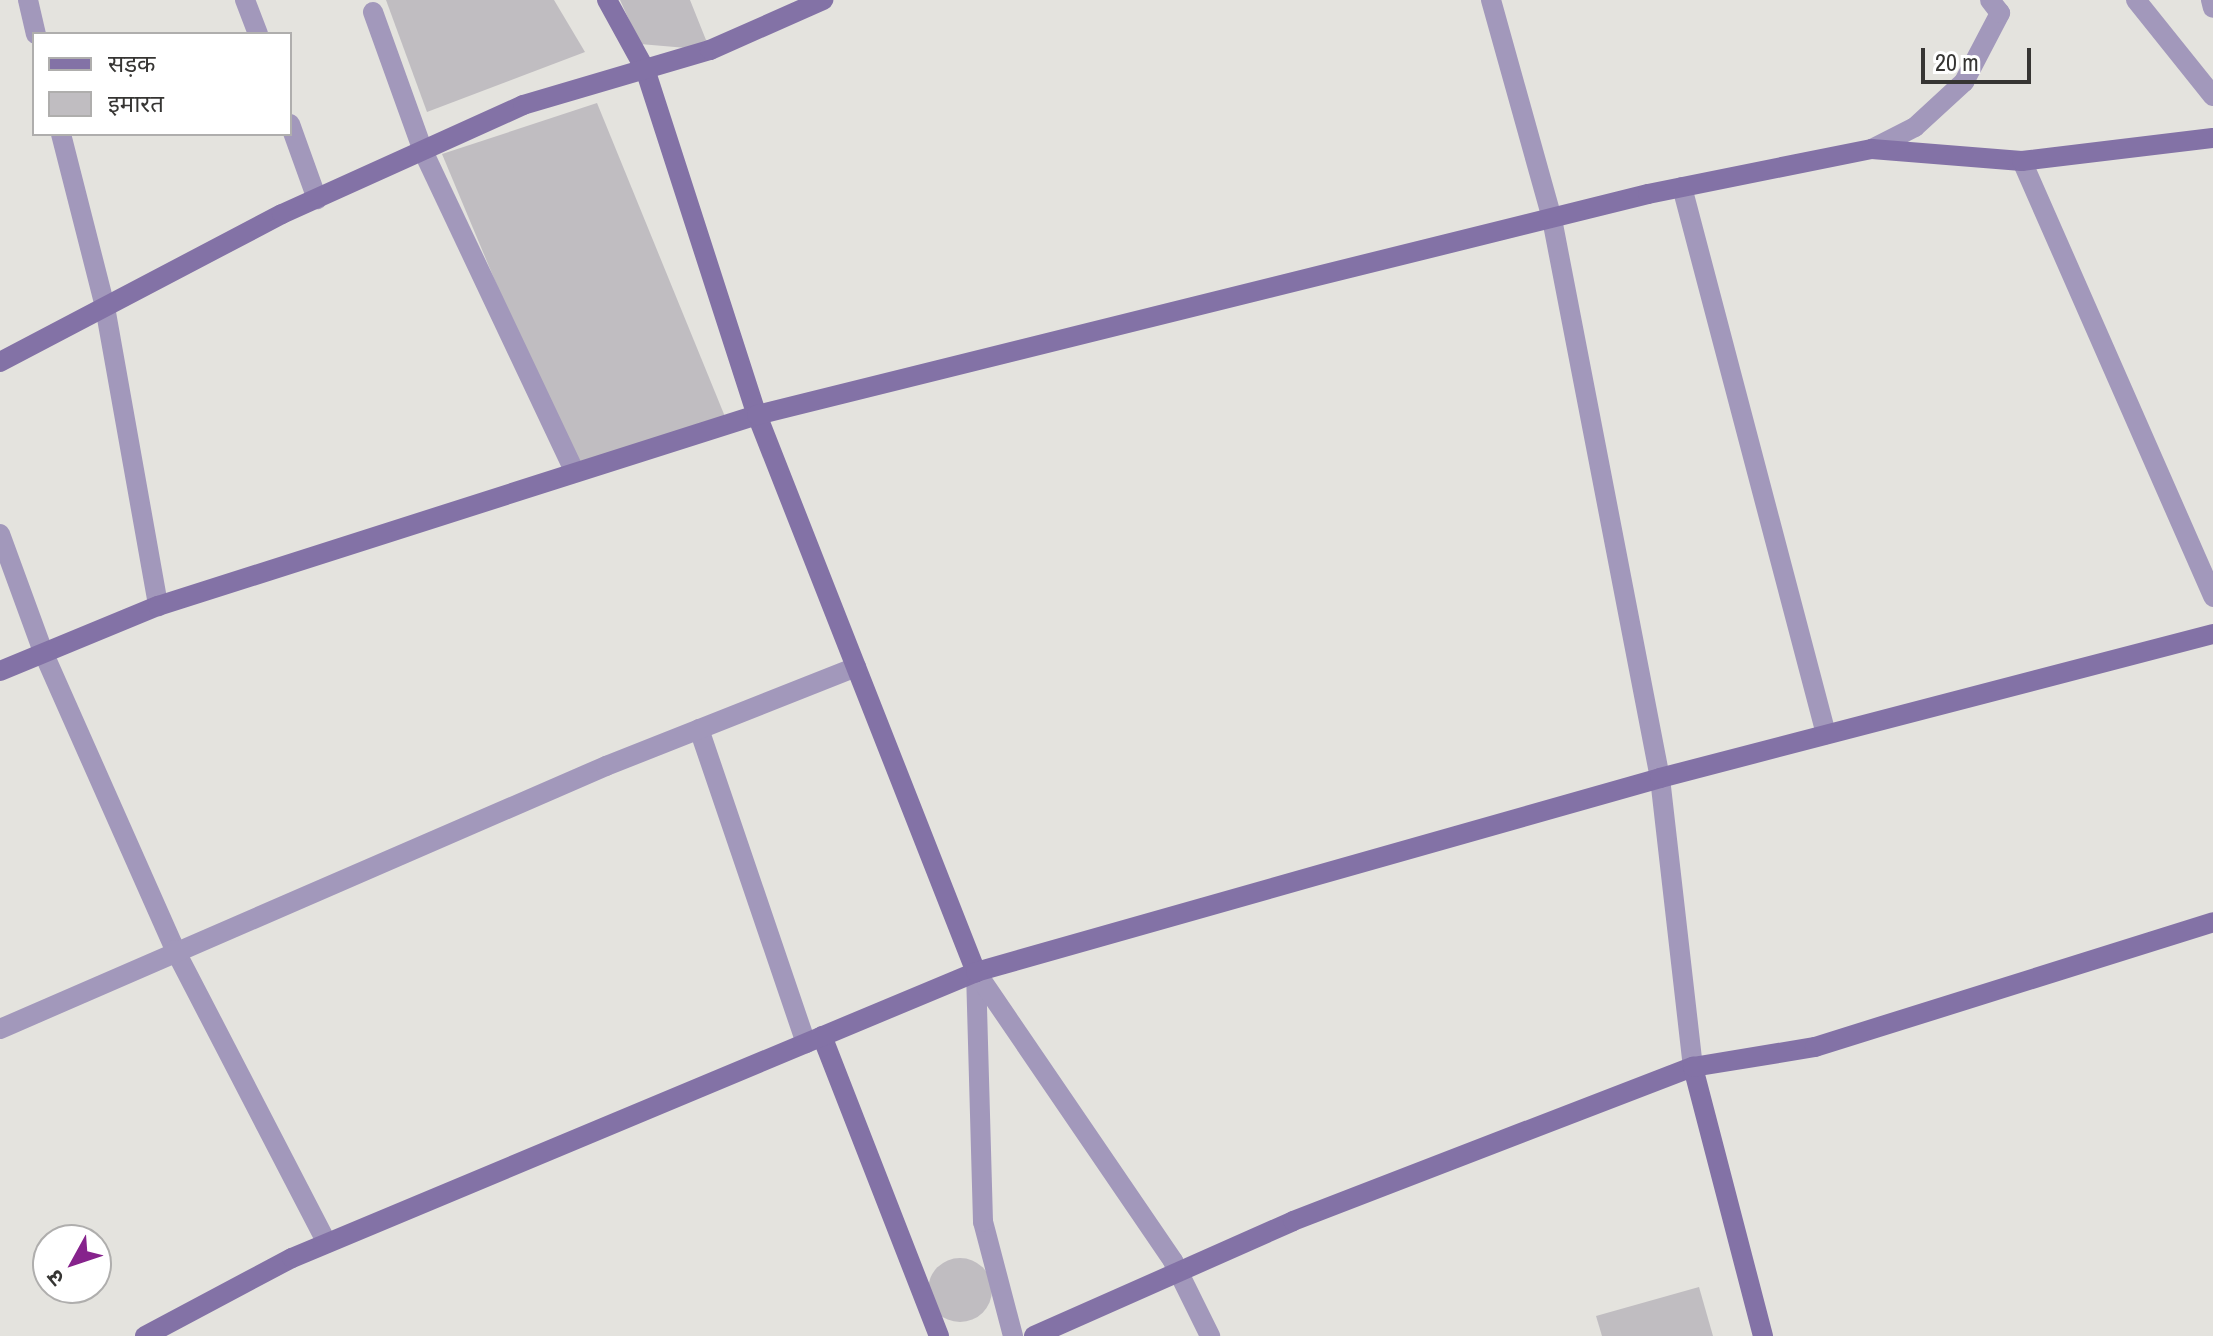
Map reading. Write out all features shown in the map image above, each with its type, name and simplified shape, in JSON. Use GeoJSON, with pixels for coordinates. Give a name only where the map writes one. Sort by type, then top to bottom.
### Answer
{"type":"FeatureCollection","features":[{"type":"Feature","properties":{"kind":"street"},"geometry":{"type":"LineString","coordinates":[[28,0],[36,32]]}},
{"type":"Feature","properties":{"kind":"street"},"geometry":{"type":"LineString","coordinates":[[245,0],[257,32]]}},
{"type":"Feature","properties":{"kind":"street"},"geometry":{"type":"LineString","coordinates":[[607,0],[645,69],[757,415],[976,972],[1178,1272],[1210,1336]]}},
{"type":"Feature","properties":{"kind":"street"},"geometry":{"type":"LineString","coordinates":[[0,362],[317,199],[523,105],[710,50],[823,0]]}},
{"type":"Feature","properties":{"kind":"street"},"geometry":{"type":"LineString","coordinates":[[1491,0],[1552,219],[1660,778],[1693,1067],[1763,1336]]}},
{"type":"Feature","properties":{"kind":"street"},"geometry":{"type":"LineString","coordinates":[[0,671],[158,606],[757,415],[1682,187],[1872,149],[1915,127],[1964,82],[2000,13],[1990,0]]}},
{"type":"Feature","properties":{"kind":"street"},"geometry":{"type":"LineString","coordinates":[[2136,0],[2213,96]]}},
{"type":"Feature","properties":{"kind":"street"},"geometry":{"type":"LineString","coordinates":[[2211,0],[2213,8]]}},
{"type":"Feature","properties":{"kind":"street"},"geometry":{"type":"LineString","coordinates":[[373,12],[423,151],[575,472]]}},
{"type":"Feature","properties":{"kind":"street"},"geometry":{"type":"LineString","coordinates":[[292,130],[317,199]]}},
{"type":"Feature","properties":{"kind":"street"},"geometry":{"type":"LineString","coordinates":[[62,136],[105,307],[158,606]]}},
{"type":"Feature","properties":{"kind":"street"},"geometry":{"type":"LineString","coordinates":[[1872,149],[2022,161],[2213,138]]}},
{"type":"Feature","properties":{"kind":"street"},"geometry":{"type":"LineString","coordinates":[[2022,161],[2213,597]]}},
{"type":"Feature","properties":{"kind":"street"},"geometry":{"type":"LineString","coordinates":[[1682,187],[1826,734]]}},
{"type":"Feature","properties":{"kind":"street"},"geometry":{"type":"LineString","coordinates":[[0,534],[44,654],[175,950],[327,1243]]}},
{"type":"Feature","properties":{"kind":"street"},"geometry":{"type":"LineString","coordinates":[[145,1336],[327,1243],[976,972],[1660,778],[2213,634]]}},
{"type":"Feature","properties":{"kind":"street"},"geometry":{"type":"LineString","coordinates":[[0,1029],[175,950],[699,729],[856,667]]}},
{"type":"Feature","properties":{"kind":"street"},"geometry":{"type":"LineString","coordinates":[[699,729],[814,1040],[939,1336]]}},
{"type":"Feature","properties":{"kind":"street"},"geometry":{"type":"LineString","coordinates":[[1034,1336],[1178,1272],[1693,1067],[1815,1047],[2213,922]]}},
{"type":"Feature","properties":{"kind":"street"},"geometry":{"type":"LineString","coordinates":[[976,972],[983,1222],[1013,1336]]}},
{"type":"Feature","properties":{"kind":"building"},"geometry":{"type":"Polygon","coordinates":[[[386,0],[554,0],[585,52],[427,112],[386,0]]]}},
{"type":"Feature","properties":{"kind":"building"},"geometry":{"type":"Polygon","coordinates":[[[620,0],[690,0],[710,50],[640,44],[620,0]]]}},
{"type":"Feature","properties":{"kind":"building"},"geometry":{"type":"Polygon","coordinates":[[[597,103],[728,424],[575,472],[442,154],[597,103]]]}},
{"type":"Feature","properties":{"kind":"building"},"geometry":{"type":"Polygon","coordinates":[[[960,1258],[978,1264],[986,1272],[992,1290],[986,1308],[978,1316],[960,1322],[942,1316],[934,1308],[928,1290],[934,1272],[942,1264],[960,1258]]]}},
{"type":"Feature","properties":{"kind":"building"},"geometry":{"type":"Polygon","coordinates":[[[1699,1287],[1713,1336],[1602,1336],[1596,1316],[1699,1287]]]}}]}
